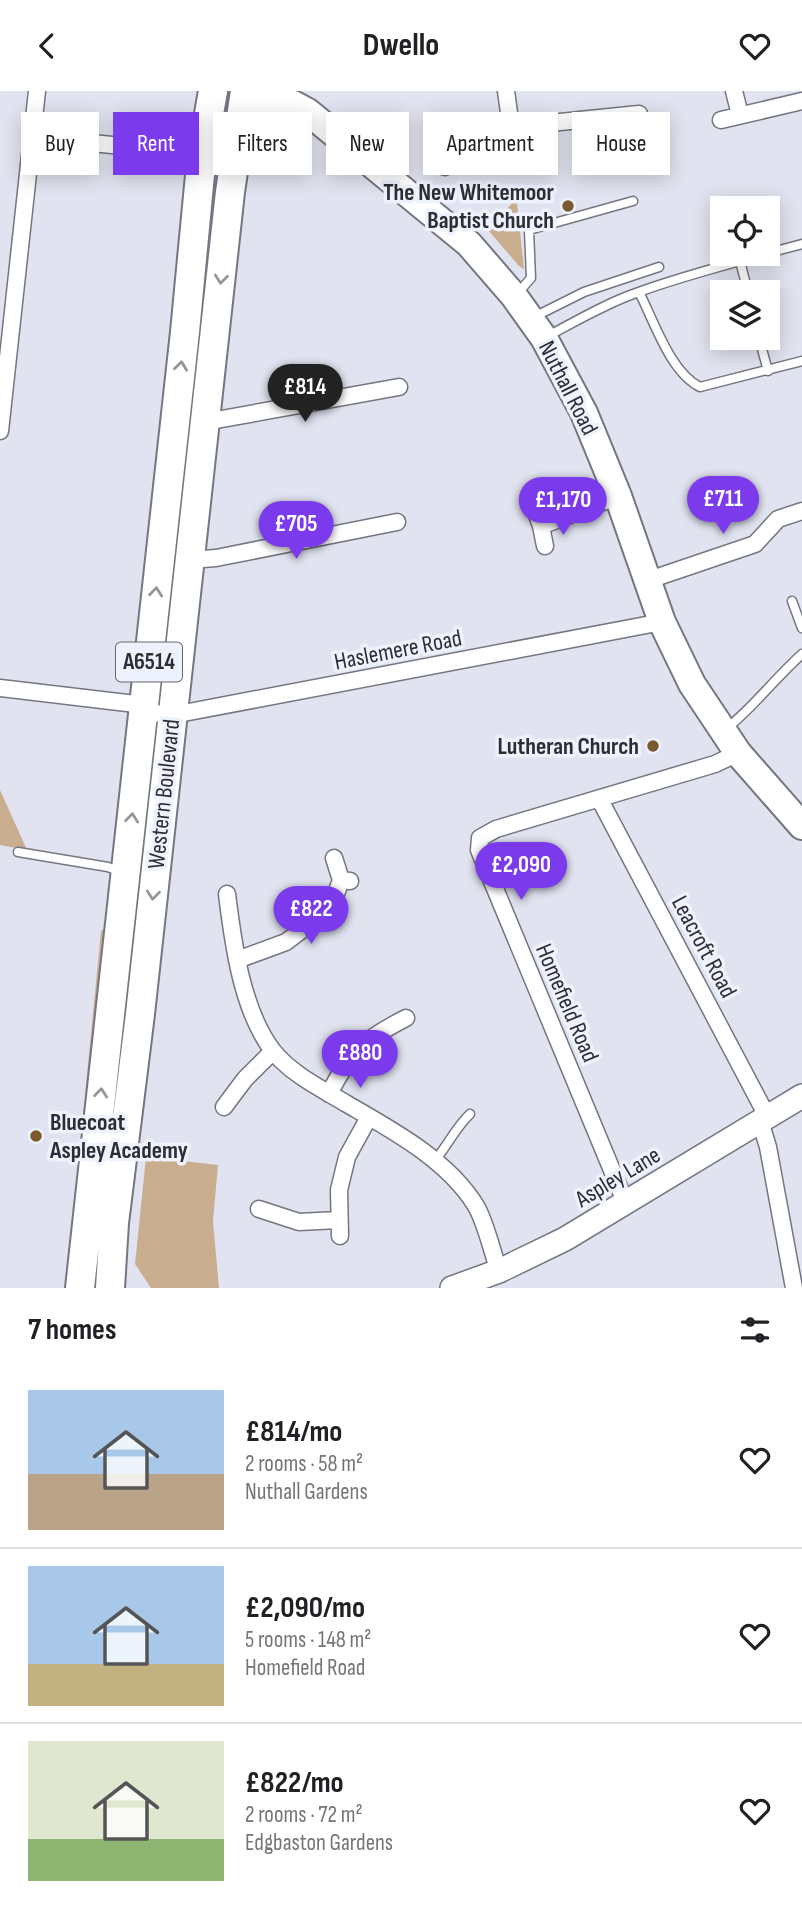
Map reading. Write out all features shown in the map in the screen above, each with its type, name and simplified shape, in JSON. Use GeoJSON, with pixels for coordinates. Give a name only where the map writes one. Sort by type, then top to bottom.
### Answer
{"type":"FeatureCollection","features":[{"type":"Feature","properties":{"kind":"highway","name":"Western Boulevard"},"geometry":{"type":"LineString","coordinates":[[80,1288],[185,332],[202,154],[213,91]]}},
{"type":"Feature","properties":{"kind":"highway","name":"Western Boulevard"},"geometry":{"type":"LineString","coordinates":[[239,112],[241,92]]}},
{"type":"Feature","properties":{"kind":"highway","name":"Western Boulevard"},"geometry":{"type":"LineString","coordinates":[[110,1288],[113,1241],[233,175]]}},
{"type":"Feature","properties":{"kind":"highway"},"geometry":{"type":"LineString","coordinates":[[163,521],[194,525]]}},
{"type":"Feature","properties":{"kind":"highway"},"geometry":{"type":"LineString","coordinates":[[113,1241],[120,1266],[132,1288]]}},
{"type":"Feature","properties":{"kind":"main road","name":"Nuthall Road"},"geometry":{"type":"LineString","coordinates":[[241,92],[293,104],[308,101],[412,196],[470,244],[514,296],[538,329],[584,413],[618,496],[662,622],[692,684],[731,742],[802,826]]}},
{"type":"Feature","properties":{"kind":"main road"},"geometry":{"type":"LineString","coordinates":[[278,112],[308,101]]}},
{"type":"Feature","properties":{"kind":"main road","name":"Aspley Lane"},"geometry":{"type":"LineString","coordinates":[[452,1288],[537,1255],[802,1096]]}},
{"type":"Feature","properties":{"kind":"street"},"geometry":{"type":"LineString","coordinates":[[35,112],[37,91]]}},
{"type":"Feature","properties":{"kind":"street"},"geometry":{"type":"LineString","coordinates":[[506,91],[509,112]]}},
{"type":"Feature","properties":{"kind":"street"},"geometry":{"type":"LineString","coordinates":[[734,91],[740,115]]}},
{"type":"Feature","properties":{"kind":"street"},"geometry":{"type":"LineString","coordinates":[[721,120],[802,101]]}},
{"type":"Feature","properties":{"kind":"street"},"geometry":{"type":"LineString","coordinates":[[593,112],[612,112]]}},
{"type":"Feature","properties":{"kind":"street"},"geometry":{"type":"LineString","coordinates":[[99,144],[202,154]]}},
{"type":"Feature","properties":{"kind":"street"},"geometry":{"type":"LineString","coordinates":[[0,431],[28,175]]}},
{"type":"Feature","properties":{"kind":"street"},"geometry":{"type":"LineString","coordinates":[[185,332],[195,331],[208,323],[216,324]]}},
{"type":"Feature","properties":{"kind":"street"},"geometry":{"type":"LineString","coordinates":[[205,422],[399,387]]}},
{"type":"Feature","properties":{"kind":"street"},"geometry":{"type":"LineString","coordinates":[[541,526],[618,496]]}},
{"type":"Feature","properties":{"kind":"street"},"geometry":{"type":"LineString","coordinates":[[534,506],[544,546]]}},
{"type":"Feature","properties":{"kind":"street"},"geometry":{"type":"LineString","coordinates":[[646,581],[755,544],[778,519],[802,511]]}},
{"type":"Feature","properties":{"kind":"street"},"geometry":{"type":"LineString","coordinates":[[190,561],[397,522]]}},
{"type":"Feature","properties":{"kind":"street","name":"Haslemere Road"},"geometry":{"type":"LineString","coordinates":[[0,688],[144,705],[154,712],[173,715],[662,622]]}},
{"type":"Feature","properties":{"kind":"street","name":"Homefield Road"},"geometry":{"type":"LineString","coordinates":[[626,1204],[479,850],[480,838],[496,829],[715,764],[731,742]]}},
{"type":"Feature","properties":{"kind":"street","name":"Leacroft Road"},"geometry":{"type":"LineString","coordinates":[[600,800],[764,1119],[793,1288]]}},
{"type":"Feature","properties":{"kind":"street"},"geometry":{"type":"LineString","coordinates":[[237,960],[286,942],[303,929],[346,881],[334,858]]}},
{"type":"Feature","properties":{"kind":"street"},"geometry":{"type":"LineString","coordinates":[[227,894],[244,992],[273,1052],[301,1076],[369,1117],[448,1172],[476,1206],[499,1271]]}},
{"type":"Feature","properties":{"kind":"street"},"geometry":{"type":"LineString","coordinates":[[110,1011],[140,1014]]}},
{"type":"Feature","properties":{"kind":"street"},"geometry":{"type":"LineString","coordinates":[[329,1094],[355,1050],[395,1018]]}},
{"type":"Feature","properties":{"kind":"street"},"geometry":{"type":"LineString","coordinates":[[224,1098],[273,1052]]}},
{"type":"Feature","properties":{"kind":"street"},"geometry":{"type":"LineString","coordinates":[[259,1209],[299,1221],[339,1228],[339,1189],[347,1157],[369,1117]]}},
{"type":"Feature","properties":{"kind":"street"},"geometry":{"type":"LineString","coordinates":[[275,1214],[281,1198]]}},
{"type":"Feature","properties":{"kind":"lane"},"geometry":{"type":"LineString","coordinates":[[514,296],[531,278],[529,230],[634,201]]}},
{"type":"Feature","properties":{"kind":"lane"},"geometry":{"type":"LineString","coordinates":[[780,250],[802,244]]}},
{"type":"Feature","properties":{"kind":"lane"},"geometry":{"type":"LineString","coordinates":[[538,329],[639,292],[722,266]]}},
{"type":"Feature","properties":{"kind":"lane"},"geometry":{"type":"LineString","coordinates":[[538,329],[584,292],[659,267]]}},
{"type":"Feature","properties":{"kind":"lane"},"geometry":{"type":"LineString","coordinates":[[639,292],[680,372],[691,383],[700,387],[802,361]]}},
{"type":"Feature","properties":{"kind":"lane"},"geometry":{"type":"LineString","coordinates":[[762,350],[768,371]]}},
{"type":"Feature","properties":{"kind":"lane"},"geometry":{"type":"LineString","coordinates":[[792,601],[802,628]]}},
{"type":"Feature","properties":{"kind":"lane"},"geometry":{"type":"LineString","coordinates":[[731,742],[748,711],[776,677],[802,654]]}},
{"type":"Feature","properties":{"kind":"lane"},"geometry":{"type":"LineString","coordinates":[[18,852],[125,872]]}},
{"type":"Feature","properties":{"kind":"lane"},"geometry":{"type":"LineString","coordinates":[[435,1162],[460,1124],[470,1114]]}},
{"type":"Feature","properties":{"kind":"shaded area"},"geometry":{"type":"Polygon","coordinates":[[[514,201],[517,203],[524,269],[488,230],[514,201]]]}},
{"type":"Feature","properties":{"kind":"shaded area"},"geometry":{"type":"Polygon","coordinates":[[[159,738],[128,1001],[125,1000],[153,740],[159,738]]]}},
{"type":"Feature","properties":{"kind":"shaded area"},"geometry":{"type":"Polygon","coordinates":[[[0,790],[27,850],[0,845],[0,790]]]}},
{"type":"Feature","properties":{"kind":"shaded area"},"geometry":{"type":"Polygon","coordinates":[[[111,923],[87,1129],[82,1127],[101,931],[111,923]]]}},
{"type":"Feature","properties":{"kind":"shaded area"},"geometry":{"type":"Polygon","coordinates":[[[146,1157],[218,1165],[213,1221],[219,1288],[151,1288],[135,1264],[146,1157]]]}},
{"type":"Feature","properties":{"kind":"place","name":"The New Whitemoor Baptist Church"},"geometry":{"type":"Point","coordinates":[568,206]}},
{"type":"Feature","properties":{"kind":"place","name":"Lutheran Church"},"geometry":{"type":"Point","coordinates":[653,746]}},
{"type":"Feature","properties":{"kind":"place","name":"Bluecoat Aspley Academy"},"geometry":{"type":"Point","coordinates":[36,1136]}}]}
